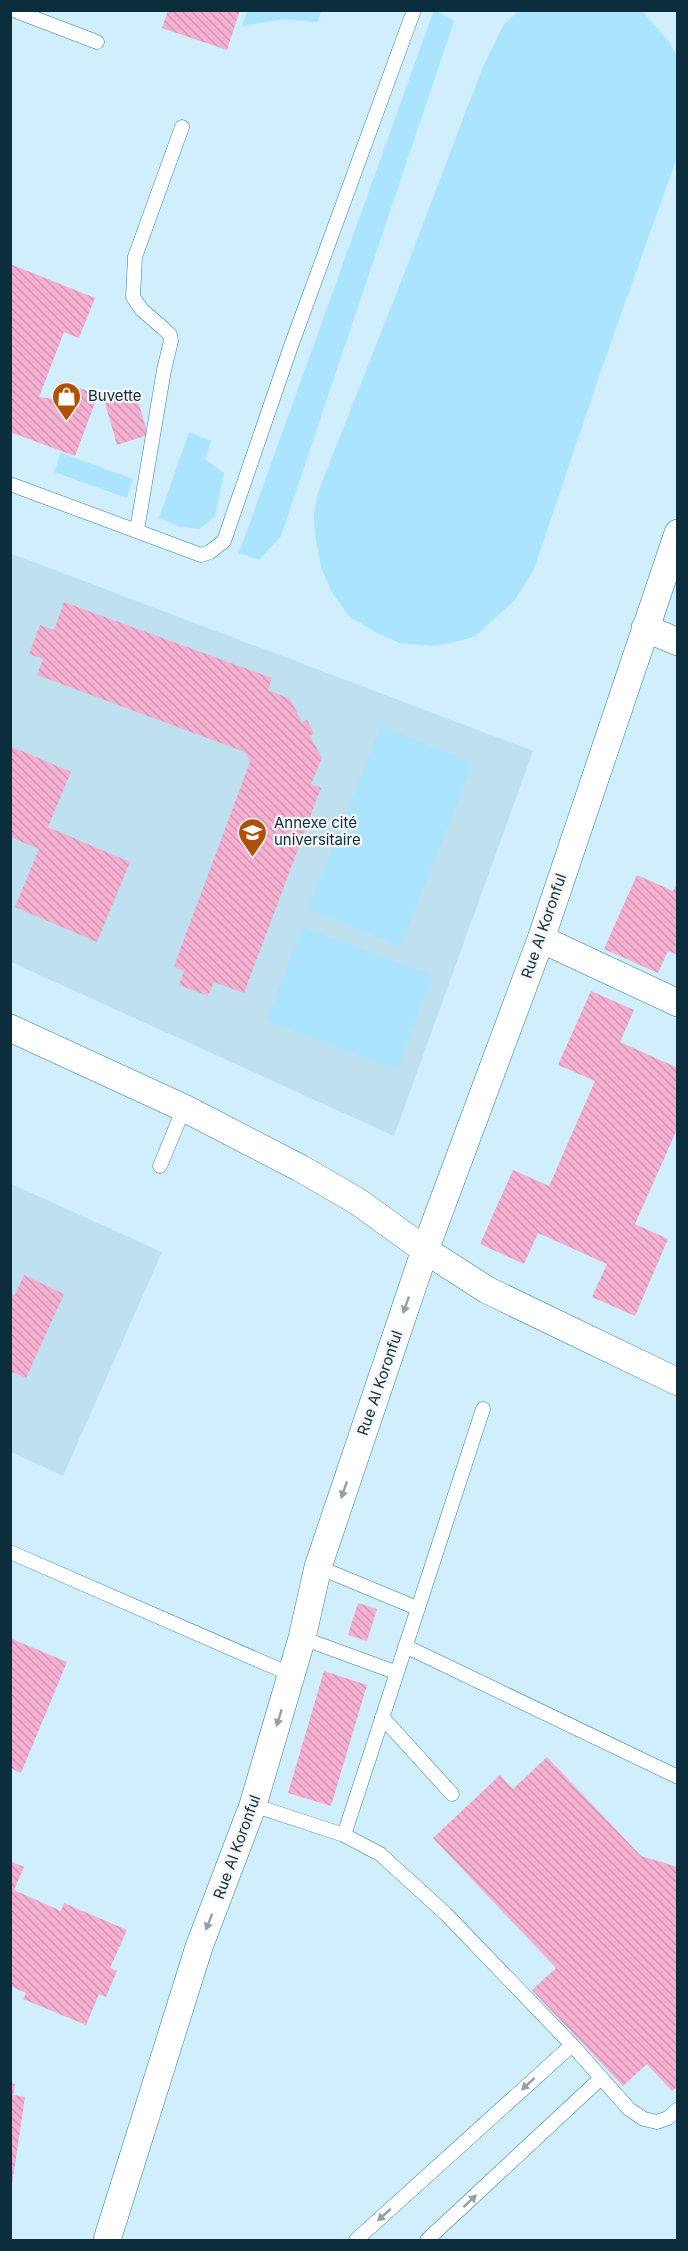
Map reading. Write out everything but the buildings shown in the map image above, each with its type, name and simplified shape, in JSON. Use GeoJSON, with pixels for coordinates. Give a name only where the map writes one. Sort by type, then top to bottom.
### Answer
{"type":"FeatureCollection","features":[{"type":"Feature","properties":{"kind":"street","name":"Rue Al Koronful"},"geometry":{"type":"LineString","coordinates":[[107,2241],[200,1947],[254,1805],[302,1638],[318,1567],[425,1250],[541,939],[678,533]]}},
{"type":"Feature","properties":{"kind":"street"},"geometry":{"type":"LineString","coordinates":[[645,628],[678,642]]}},
{"type":"Feature","properties":{"kind":"street"},"geometry":{"type":"LineString","coordinates":[[541,939],[678,1003]]}},
{"type":"Feature","properties":{"kind":"street"},"geometry":{"type":"LineString","coordinates":[[10,1028],[184,1108],[300,1168],[357,1201],[425,1250],[487,1290],[676,1378]]}},
{"type":"Feature","properties":{"kind":"lane"},"geometry":{"type":"LineString","coordinates":[[13,10],[97,42]]}},
{"type":"Feature","properties":{"kind":"lane"},"geometry":{"type":"LineString","coordinates":[[10,484],[201,555],[210,552],[224,541],[291,346],[414,10]]}},
{"type":"Feature","properties":{"kind":"lane"},"geometry":{"type":"LineString","coordinates":[[137,530],[171,341],[170,335],[142,310],[133,297],[135,257],[182,127]]}},
{"type":"Feature","properties":{"kind":"lane"},"geometry":{"type":"LineString","coordinates":[[160,1166],[184,1108]]}},
{"type":"Feature","properties":{"kind":"lane"},"geometry":{"type":"LineString","coordinates":[[344,1835],[395,1672],[483,1409]]}},
{"type":"Feature","properties":{"kind":"lane"},"geometry":{"type":"LineString","coordinates":[[10,1552],[292,1675]]}},
{"type":"Feature","properties":{"kind":"lane"},"geometry":{"type":"LineString","coordinates":[[318,1567],[417,1608]]}},
{"type":"Feature","properties":{"kind":"lane"},"geometry":{"type":"LineString","coordinates":[[302,1638],[395,1672]]}},
{"type":"Feature","properties":{"kind":"lane"},"geometry":{"type":"LineString","coordinates":[[405,1646],[678,1777]]}},
{"type":"Feature","properties":{"kind":"lane"},"geometry":{"type":"LineString","coordinates":[[382,1717],[452,1794]]}},
{"type":"Feature","properties":{"kind":"lane"},"geometry":{"type":"LineString","coordinates":[[254,1805],[344,1835],[380,1854],[446,1914],[572,2045],[629,2109],[644,2120],[657,2122],[668,2118],[678,2109]]}},
{"type":"Feature","properties":{"kind":"lane"},"geometry":{"type":"LineString","coordinates":[[356,2241],[572,2045]]}},
{"type":"Feature","properties":{"kind":"lane"},"geometry":{"type":"LineString","coordinates":[[427,2241],[601,2078]]}},
{"type":"Feature","properties":{"kind":"shaded area"},"geometry":{"type":"Polygon","coordinates":[[[247,10],[321,11],[318,22],[284,19],[242,26],[247,10]]]}},
{"type":"Feature","properties":{"kind":"shaded area"},"geometry":{"type":"Polygon","coordinates":[[[434,10],[454,21],[281,536],[259,560],[239,553],[434,10]]]}},
{"type":"Feature","properties":{"kind":"shaded area"},"geometry":{"type":"Polygon","coordinates":[[[638,10],[644,13],[669,42],[677,56],[677,157],[534,569],[515,600],[474,637],[432,646],[400,643],[375,632],[349,616],[333,594],[321,567],[315,534],[314,514],[318,492],[482,69],[504,24],[519,11],[638,10]]]}},
{"type":"Feature","properties":{"kind":"shaded area"},"geometry":{"type":"Polygon","coordinates":[[[189,432],[211,441],[205,459],[224,473],[215,516],[199,529],[180,527],[159,518],[189,432]]]}},
{"type":"Feature","properties":{"kind":"shaded area"},"geometry":{"type":"Polygon","coordinates":[[[61,453],[133,479],[127,498],[54,472],[61,453]]]}},
{"type":"Feature","properties":{"kind":"shaded area","name":"Annexe cité universitaire"},"geometry":{"type":"Polygon","coordinates":[[[10,553],[533,751],[394,1136],[11,962],[10,553]]]}},
{"type":"Feature","properties":{"kind":"shaded area"},"geometry":{"type":"Polygon","coordinates":[[[381,726],[473,763],[400,946],[308,909],[381,726]]]}},
{"type":"Feature","properties":{"kind":"shaded area"},"geometry":{"type":"Polygon","coordinates":[[[302,927],[432,975],[397,1070],[267,1021],[302,927]]]}},
{"type":"Feature","properties":{"kind":"shaded area"},"geometry":{"type":"Polygon","coordinates":[[[11,1184],[162,1252],[63,1476],[11,1452],[11,1184]]]}},
{"type":"Feature","properties":{"kind":"place","name":"Buvette"},"geometry":{"type":"Point","coordinates":[67,422]}},
{"type":"Feature","properties":{"kind":"place","name":"Annexe cité universitaire"},"geometry":{"type":"Point","coordinates":[253,858]}}]}
